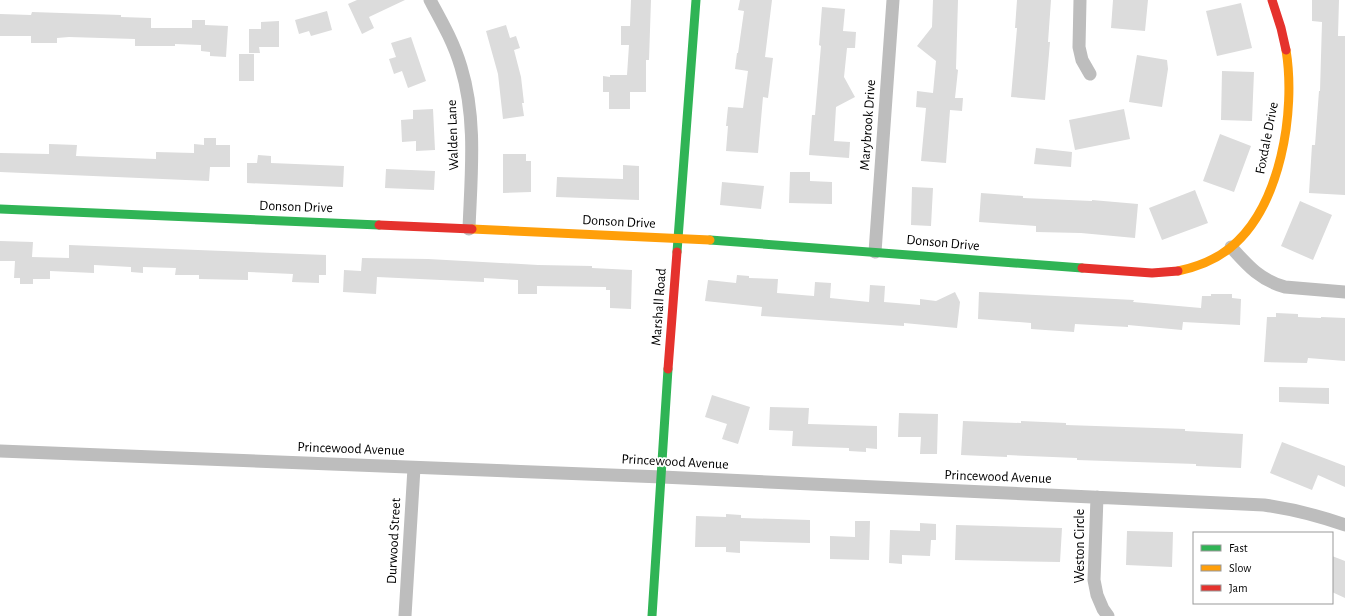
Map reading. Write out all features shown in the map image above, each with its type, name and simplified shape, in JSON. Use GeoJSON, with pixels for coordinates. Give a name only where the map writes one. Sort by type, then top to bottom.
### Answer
{"type":"FeatureCollection","features":[{"type":"Feature","properties":{"kind":"street","name":"Walden Lane"},"geometry":{"type":"LineString","coordinates":[[430,0],[450,36],[461,66],[467,90],[471,118],[472,150],[469,229]]}},
{"type":"Feature","properties":{"kind":"street","name":"Marshall Road"},"geometry":{"type":"LineString","coordinates":[[652,616],[672,316],[696,0]]}},
{"type":"Feature","properties":{"kind":"street","name":"Marybrook Drive"},"geometry":{"type":"LineString","coordinates":[[874,252],[893,0]]}},
{"type":"Feature","properties":{"kind":"street"},"geometry":{"type":"LineString","coordinates":[[1080,0],[1079,47],[1082,60],[1090,74]]}},
{"type":"Feature","properties":{"kind":"street","name":"Foxdale Drive"},"geometry":{"type":"LineString","coordinates":[[1231,247],[1245,234],[1261,208],[1270,189],[1279,163],[1286,132],[1289,104],[1289,76],[1286,48],[1272,0]]}},
{"type":"Feature","properties":{"kind":"street","name":"Donson Drive"},"geometry":{"type":"LineString","coordinates":[[0,209],[678,238],[1157,274],[1176,273],[1192,268],[1212,259],[1231,247]]}},
{"type":"Feature","properties":{"kind":"street"},"geometry":{"type":"LineString","coordinates":[[1231,247],[1254,272],[1264,279],[1285,288],[1345,292]]}},
{"type":"Feature","properties":{"kind":"street","name":"Princewood Avenue"},"geometry":{"type":"LineString","coordinates":[[0,451],[662,477],[1264,505],[1290,508],[1316,514],[1345,525]]}},
{"type":"Feature","properties":{"kind":"street","name":"Durwood Street"},"geometry":{"type":"LineString","coordinates":[[405,616],[414,468]]}},
{"type":"Feature","properties":{"kind":"street","name":"Weston Circle"},"geometry":{"type":"LineString","coordinates":[[1097,497],[1094,580],[1097,595],[1108,616]]}},
{"type":"Feature","properties":{"kind":"building"},"geometry":{"type":"Polygon","coordinates":[[[357,0],[405,0],[369,17],[374,28],[362,34],[348,4],[357,0]]]}},
{"type":"Feature","properties":{"kind":"building"},"geometry":{"type":"Polygon","coordinates":[[[631,0],[651,0],[649,60],[646,60],[646,92],[630,92],[630,109],[609,109],[609,92],[603,92],[603,76],[610,77],[610,75],[627,75],[629,45],[621,45],[621,26],[630,26],[631,0]]]}},
{"type":"Feature","properties":{"kind":"building"},"geometry":{"type":"Polygon","coordinates":[[[740,0],[772,0],[765,57],[773,58],[768,98],[763,97],[758,153],[726,151],[728,107],[743,108],[748,71],[735,69],[744,11],[738,10],[740,0]]]}},
{"type":"Feature","properties":{"kind":"building"},"geometry":{"type":"Polygon","coordinates":[[[933,0],[958,0],[956,69],[958,70],[955,98],[963,98],[962,111],[950,110],[946,163],[921,161],[926,108],[916,107],[917,91],[933,93],[936,61],[917,46],[932,27],[933,0]]]}},
{"type":"Feature","properties":{"kind":"building"},"geometry":{"type":"Polygon","coordinates":[[[1017,0],[1051,0],[1048,42],[1050,42],[1045,100],[1011,97],[1017,28],[1015,28],[1017,0]]]}},
{"type":"Feature","properties":{"kind":"building"},"geometry":{"type":"Polygon","coordinates":[[[1113,0],[1148,0],[1145,31],[1111,28],[1113,0]]]}},
{"type":"Feature","properties":{"kind":"building"},"geometry":{"type":"Polygon","coordinates":[[[1312,0],[1339,0],[1338,36],[1345,36],[1345,195],[1309,193],[1312,145],[1315,145],[1320,91],[1322,22],[1312,21],[1312,0]]]}},
{"type":"Feature","properties":{"kind":"building"},"geometry":{"type":"Polygon","coordinates":[[[1241,3],[1252,48],[1217,56],[1206,11],[1241,3]]]}},
{"type":"Feature","properties":{"kind":"building"},"geometry":{"type":"Polygon","coordinates":[[[822,7],[845,9],[843,31],[856,32],[855,48],[847,48],[844,77],[855,97],[836,107],[834,141],[850,142],[849,158],[809,155],[812,115],[815,115],[821,46],[819,45],[822,7]]]}},
{"type":"Feature","properties":{"kind":"building"},"geometry":{"type":"Polygon","coordinates":[[[327,11],[332,30],[311,36],[309,31],[299,34],[295,20],[327,11]]]}},
{"type":"Feature","properties":{"kind":"building"},"geometry":{"type":"Polygon","coordinates":[[[32,12],[121,15],[121,17],[151,18],[151,28],[192,28],[192,20],[205,20],[205,25],[228,26],[226,57],[210,56],[210,52],[201,51],[201,45],[175,44],[175,46],[135,46],[135,39],[69,37],[57,38],[57,43],[31,43],[31,36],[0,36],[0,14],[31,15],[32,12]]]}},
{"type":"Feature","properties":{"kind":"building"},"geometry":{"type":"Polygon","coordinates":[[[279,21],[279,47],[259,47],[260,53],[249,53],[249,29],[261,29],[261,22],[279,21]]]}},
{"type":"Feature","properties":{"kind":"building"},"geometry":{"type":"Polygon","coordinates":[[[506,25],[510,38],[516,36],[520,48],[514,50],[521,77],[524,116],[503,119],[498,74],[486,31],[506,25]]]}},
{"type":"Feature","properties":{"kind":"building"},"geometry":{"type":"Polygon","coordinates":[[[411,37],[426,81],[408,88],[402,71],[394,74],[389,59],[396,57],[391,43],[411,37]]]}},
{"type":"Feature","properties":{"kind":"building"},"geometry":{"type":"Polygon","coordinates":[[[239,54],[254,54],[254,81],[239,81],[239,54]]]}},
{"type":"Feature","properties":{"kind":"building"},"geometry":{"type":"Polygon","coordinates":[[[1137,55],[1167,60],[1168,69],[1162,107],[1129,102],[1137,55]]]}},
{"type":"Feature","properties":{"kind":"building"},"geometry":{"type":"Polygon","coordinates":[[[1222,71],[1254,72],[1252,121],[1221,120],[1222,71]]]}},
{"type":"Feature","properties":{"kind":"building"},"geometry":{"type":"Polygon","coordinates":[[[433,109],[435,150],[416,151],[416,141],[402,142],[401,120],[413,119],[413,110],[433,109]]]}},
{"type":"Feature","properties":{"kind":"building"},"geometry":{"type":"Polygon","coordinates":[[[1124,109],[1130,139],[1075,150],[1069,120],[1124,109]]]}},
{"type":"Feature","properties":{"kind":"building"},"geometry":{"type":"Polygon","coordinates":[[[1220,134],[1251,146],[1234,192],[1203,181],[1220,134]]]}},
{"type":"Feature","properties":{"kind":"building"},"geometry":{"type":"Polygon","coordinates":[[[204,138],[216,138],[216,145],[230,145],[230,167],[210,167],[209,181],[0,172],[0,153],[49,154],[49,144],[77,145],[76,156],[156,159],[156,152],[194,153],[194,144],[204,145],[204,138]]]}},
{"type":"Feature","properties":{"kind":"building"},"geometry":{"type":"Polygon","coordinates":[[[1036,148],[1072,152],[1071,167],[1034,164],[1036,148]]]}},
{"type":"Feature","properties":{"kind":"building"},"geometry":{"type":"Polygon","coordinates":[[[503,154],[526,154],[526,161],[531,161],[531,192],[503,193],[503,154]]]}},
{"type":"Feature","properties":{"kind":"building"},"geometry":{"type":"Polygon","coordinates":[[[258,155],[271,156],[271,163],[344,166],[343,187],[247,183],[247,163],[257,163],[258,155]]]}},
{"type":"Feature","properties":{"kind":"building"},"geometry":{"type":"Polygon","coordinates":[[[623,165],[639,166],[639,200],[556,197],[557,177],[623,179],[623,165]]]}},
{"type":"Feature","properties":{"kind":"building"},"geometry":{"type":"Polygon","coordinates":[[[386,169],[435,171],[434,190],[385,188],[386,169]]]}},
{"type":"Feature","properties":{"kind":"building"},"geometry":{"type":"Polygon","coordinates":[[[790,172],[810,172],[810,181],[832,182],[832,204],[789,203],[790,172]]]}},
{"type":"Feature","properties":{"kind":"building"},"geometry":{"type":"Polygon","coordinates":[[[722,182],[764,186],[761,209],[720,205],[722,182]]]}},
{"type":"Feature","properties":{"kind":"building"},"geometry":{"type":"Polygon","coordinates":[[[912,187],[933,188],[931,226],[911,225],[912,187]]]}},
{"type":"Feature","properties":{"kind":"building"},"geometry":{"type":"Polygon","coordinates":[[[1195,190],[1208,223],[1162,240],[1149,208],[1195,190]]]}},
{"type":"Feature","properties":{"kind":"building"},"geometry":{"type":"Polygon","coordinates":[[[981,193],[1023,196],[1023,198],[1092,200],[1138,204],[1135,238],[1081,233],[1036,232],[1036,226],[979,222],[981,193]]]}},
{"type":"Feature","properties":{"kind":"building"},"geometry":{"type":"Polygon","coordinates":[[[1300,201],[1332,215],[1313,260],[1281,246],[1300,201]]]}},
{"type":"Feature","properties":{"kind":"building"},"geometry":{"type":"Polygon","coordinates":[[[0,241],[33,242],[32,257],[69,258],[69,245],[326,255],[326,275],[319,275],[319,283],[292,282],[293,274],[248,272],[248,280],[199,279],[199,275],[175,275],[176,268],[143,267],[143,273],[131,272],[131,267],[94,265],[94,273],[50,271],[50,279],[33,279],[33,284],[20,284],[20,278],[14,278],[15,261],[0,261],[0,241]]]}},
{"type":"Feature","properties":{"kind":"building"},"geometry":{"type":"Polygon","coordinates":[[[362,258],[428,259],[538,265],[592,266],[592,268],[632,270],[631,309],[610,308],[610,290],[606,290],[606,287],[537,286],[537,294],[518,294],[518,280],[484,278],[484,282],[377,277],[376,294],[343,292],[344,270],[361,271],[362,258]]]}},
{"type":"Feature","properties":{"kind":"building"},"geometry":{"type":"Polygon","coordinates":[[[737,275],[749,276],[749,278],[778,279],[777,293],[814,296],[815,282],[831,283],[830,298],[869,302],[870,285],[885,286],[884,302],[920,305],[920,299],[936,301],[955,292],[960,302],[957,328],[904,323],[904,326],[761,316],[762,307],[705,301],[708,280],[736,283],[737,275]]]}},
{"type":"Feature","properties":{"kind":"building"},"geometry":{"type":"Polygon","coordinates":[[[979,292],[1134,300],[1133,302],[1201,308],[1202,296],[1211,296],[1211,294],[1232,294],[1232,298],[1241,299],[1240,325],[1183,322],[1182,330],[1128,325],[1128,327],[1075,324],[1074,332],[1031,329],[1031,323],[978,319],[979,292]]]}},
{"type":"Feature","properties":{"kind":"building"},"geometry":{"type":"Polygon","coordinates":[[[1276,313],[1298,314],[1298,317],[1345,318],[1345,361],[1308,358],[1307,363],[1264,362],[1267,317],[1276,317],[1276,313]]]}},
{"type":"Feature","properties":{"kind":"building"},"geometry":{"type":"Polygon","coordinates":[[[1279,387],[1329,388],[1329,404],[1279,402],[1279,387]]]}},
{"type":"Feature","properties":{"kind":"building"},"geometry":{"type":"Polygon","coordinates":[[[712,395],[750,407],[738,444],[722,439],[727,424],[705,417],[712,395]]]}},
{"type":"Feature","properties":{"kind":"building"},"geometry":{"type":"Polygon","coordinates":[[[770,407],[809,408],[808,424],[877,426],[877,449],[866,448],[866,452],[849,451],[849,448],[792,446],[793,431],[769,430],[770,407]]]}},
{"type":"Feature","properties":{"kind":"building"},"geometry":{"type":"Polygon","coordinates":[[[899,413],[938,414],[937,454],[920,454],[921,437],[898,437],[899,413]]]}},
{"type":"Feature","properties":{"kind":"building"},"geometry":{"type":"Polygon","coordinates":[[[963,421],[1066,423],[1066,425],[1185,429],[1185,431],[1243,434],[1241,468],[1196,466],[1196,464],[1077,460],[1077,458],[961,455],[963,421]]]}},
{"type":"Feature","properties":{"kind":"building"},"geometry":{"type":"Polygon","coordinates":[[[1282,442],[1345,466],[1345,487],[1318,475],[1312,490],[1270,473],[1282,442]]]}},
{"type":"Feature","properties":{"kind":"building"},"geometry":{"type":"Polygon","coordinates":[[[726,514],[741,515],[741,518],[810,520],[810,543],[740,541],[740,553],[726,552],[726,547],[695,547],[696,516],[726,517],[726,514]]]}},
{"type":"Feature","properties":{"kind":"building"},"geometry":{"type":"Polygon","coordinates":[[[855,521],[870,521],[869,560],[830,559],[830,536],[855,537],[855,521]]]}},
{"type":"Feature","properties":{"kind":"building"},"geometry":{"type":"Polygon","coordinates":[[[920,523],[936,524],[936,540],[931,540],[930,556],[902,555],[902,564],[889,563],[890,530],[920,531],[920,523]]]}},
{"type":"Feature","properties":{"kind":"building"},"geometry":{"type":"Polygon","coordinates":[[[956,525],[1062,528],[1060,562],[955,560],[956,525]]]}},
{"type":"Feature","properties":{"kind":"building"},"geometry":{"type":"Polygon","coordinates":[[[1127,531],[1173,532],[1172,567],[1126,565],[1127,531]]]}},
{"type":"Feature","properties":{"kind":"building"},"geometry":{"type":"Polygon","coordinates":[[[1333,556],[1345,561],[1345,598],[1333,592],[1333,556]]]}},
{"type":"Feature","properties":{"kind":"traffic: fast"},"geometry":{"type":"LineString","coordinates":[[677,252],[696,0]]}},
{"type":"Feature","properties":{"kind":"traffic: fast"},"geometry":{"type":"LineString","coordinates":[[0,209],[379,225]]}},
{"type":"Feature","properties":{"kind":"traffic: fast"},"geometry":{"type":"LineString","coordinates":[[710,240],[1082,268]]}},
{"type":"Feature","properties":{"kind":"traffic: fast"},"geometry":{"type":"LineString","coordinates":[[652,616],[668,369]]}},
{"type":"Feature","properties":{"kind":"traffic: slow"},"geometry":{"type":"LineString","coordinates":[[1178,271],[1206,262],[1230,248],[1247,230],[1262,208],[1273,183],[1281,156],[1286,129],[1289,101],[1289,74],[1286,50]]}},
{"type":"Feature","properties":{"kind":"traffic: slow"},"geometry":{"type":"LineString","coordinates":[[472,229],[710,240]]}},
{"type":"Feature","properties":{"kind":"traffic: jam"},"geometry":{"type":"LineString","coordinates":[[1272,0],[1286,50]]}},
{"type":"Feature","properties":{"kind":"traffic: jam"},"geometry":{"type":"LineString","coordinates":[[379,225],[472,229]]}},
{"type":"Feature","properties":{"kind":"traffic: jam"},"geometry":{"type":"LineString","coordinates":[[668,369],[677,252]]}},
{"type":"Feature","properties":{"kind":"traffic: jam"},"geometry":{"type":"LineString","coordinates":[[1082,268],[1152,273],[1178,271]]}}]}
